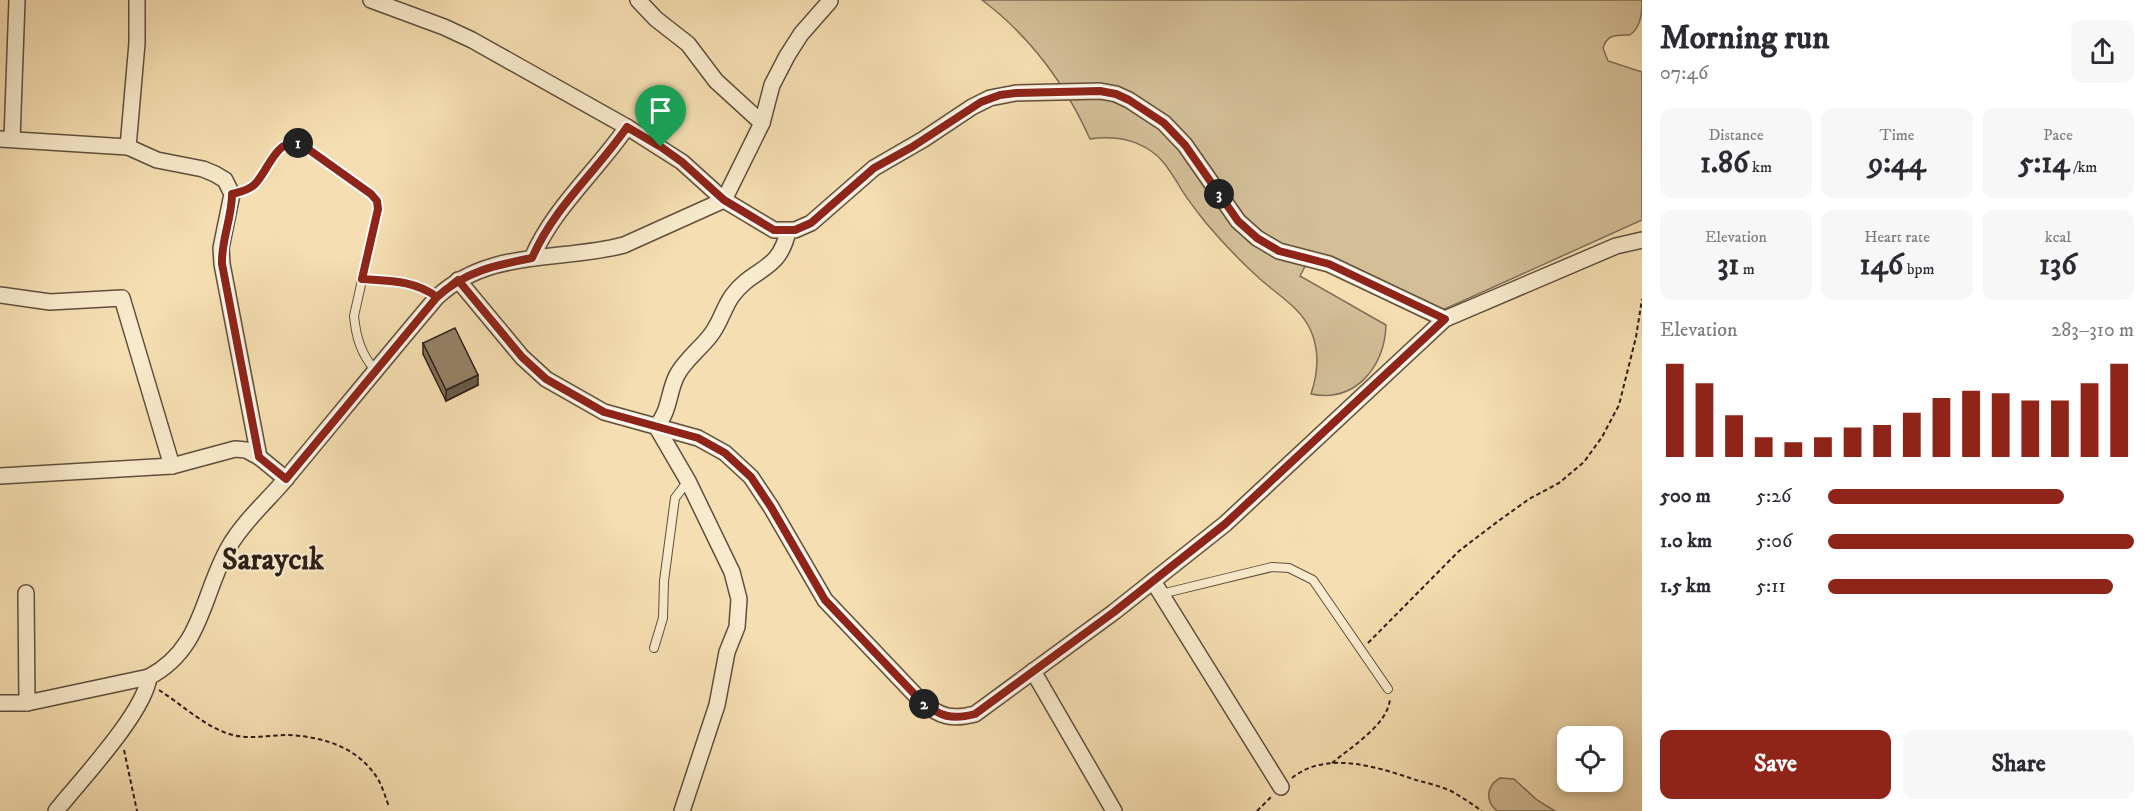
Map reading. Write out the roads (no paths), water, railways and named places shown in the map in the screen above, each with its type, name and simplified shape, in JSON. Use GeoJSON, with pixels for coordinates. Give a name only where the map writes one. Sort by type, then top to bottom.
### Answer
{"type":"FeatureCollection","features":[{"type":"Feature","properties":{"kind":"street"},"geometry":{"type":"LineString","coordinates":[[17,0],[6,139],[128,147],[157,160],[203,169],[225,180],[232,194],[232,202],[221,249],[222,264],[259,457]]}},
{"type":"Feature","properties":{"kind":"street"},"geometry":{"type":"LineString","coordinates":[[128,147],[137,43],[137,0]]}},
{"type":"Feature","properties":{"kind":"street"},"geometry":{"type":"LineString","coordinates":[[370,0],[444,27],[472,40],[627,127],[682,162],[724,200],[774,230],[788,231],[804,228],[874,168],[918,143],[981,102],[1000,95],[1016,93],[1100,91],[1116,94],[1164,123],[1190,151],[1238,221],[1257,238],[1279,251],[1329,264],[1445,319]]}},
{"type":"Feature","properties":{"kind":"street"},"geometry":{"type":"LineString","coordinates":[[639,0],[656,19],[688,44],[716,81],[762,123]]}},
{"type":"Feature","properties":{"kind":"street"},"geometry":{"type":"LineString","coordinates":[[0,703],[27,703],[149,679],[167,666],[187,645],[196,630],[219,564],[256,509],[286,479],[437,297],[458,280],[492,265],[532,258],[585,253],[624,245],[724,200],[762,123],[772,85],[787,56],[801,34],[830,1]]}},
{"type":"Feature","properties":{"kind":"street"},"geometry":{"type":"LineString","coordinates":[[532,258],[556,213],[627,127]]}},
{"type":"Feature","properties":{"kind":"street"},"geometry":{"type":"LineString","coordinates":[[656,426],[665,415],[673,384],[680,369],[714,331],[735,293],[751,276],[779,256],[788,231]]}},
{"type":"Feature","properties":{"kind":"street"},"geometry":{"type":"LineString","coordinates":[[458,280],[522,357],[546,379],[604,412],[698,438],[725,453],[751,477],[825,600],[933,711],[946,716],[961,717],[975,714],[1033,671],[1157,587],[1445,319],[1616,246],[1642,240]]}},
{"type":"Feature","properties":{"kind":"street"},"geometry":{"type":"LineString","coordinates":[[0,295],[50,302],[122,298],[172,466]]}},
{"type":"Feature","properties":{"kind":"street"},"geometry":{"type":"LineString","coordinates":[[656,426],[688,481],[732,572],[739,599],[737,627],[727,652],[717,705],[682,811]]}},
{"type":"Feature","properties":{"kind":"street"},"geometry":{"type":"LineString","coordinates":[[0,476],[172,466],[234,449],[246,450],[259,457],[286,479]]}},
{"type":"Feature","properties":{"kind":"street"},"geometry":{"type":"LineString","coordinates":[[1157,587],[1281,786]]}},
{"type":"Feature","properties":{"kind":"street"},"geometry":{"type":"LineString","coordinates":[[26,593],[27,703]]}},
{"type":"Feature","properties":{"kind":"street"},"geometry":{"type":"LineString","coordinates":[[1033,671],[1114,811]]}},
{"type":"Feature","properties":{"kind":"street"},"geometry":{"type":"LineString","coordinates":[[56,811],[120,732],[144,693],[149,679]]}},
{"type":"Feature","properties":{"kind":"lane"},"geometry":{"type":"LineString","coordinates":[[375,370],[361,349],[354,316],[378,209]]}},
{"type":"Feature","properties":{"kind":"lane"},"geometry":{"type":"LineString","coordinates":[[362,279],[406,282],[425,288],[437,297]]}},
{"type":"Feature","properties":{"kind":"lane"},"geometry":{"type":"LineString","coordinates":[[654,648],[663,612],[664,581],[675,498],[688,481]]}},
{"type":"Feature","properties":{"kind":"lane"},"geometry":{"type":"LineString","coordinates":[[1157,587],[1263,568],[1289,568],[1313,580],[1388,689]]}},
{"type":"Feature","properties":{"kind":"district","name":"Saraycık"},"geometry":{"type":"Point","coordinates":[273,560]}}]}
